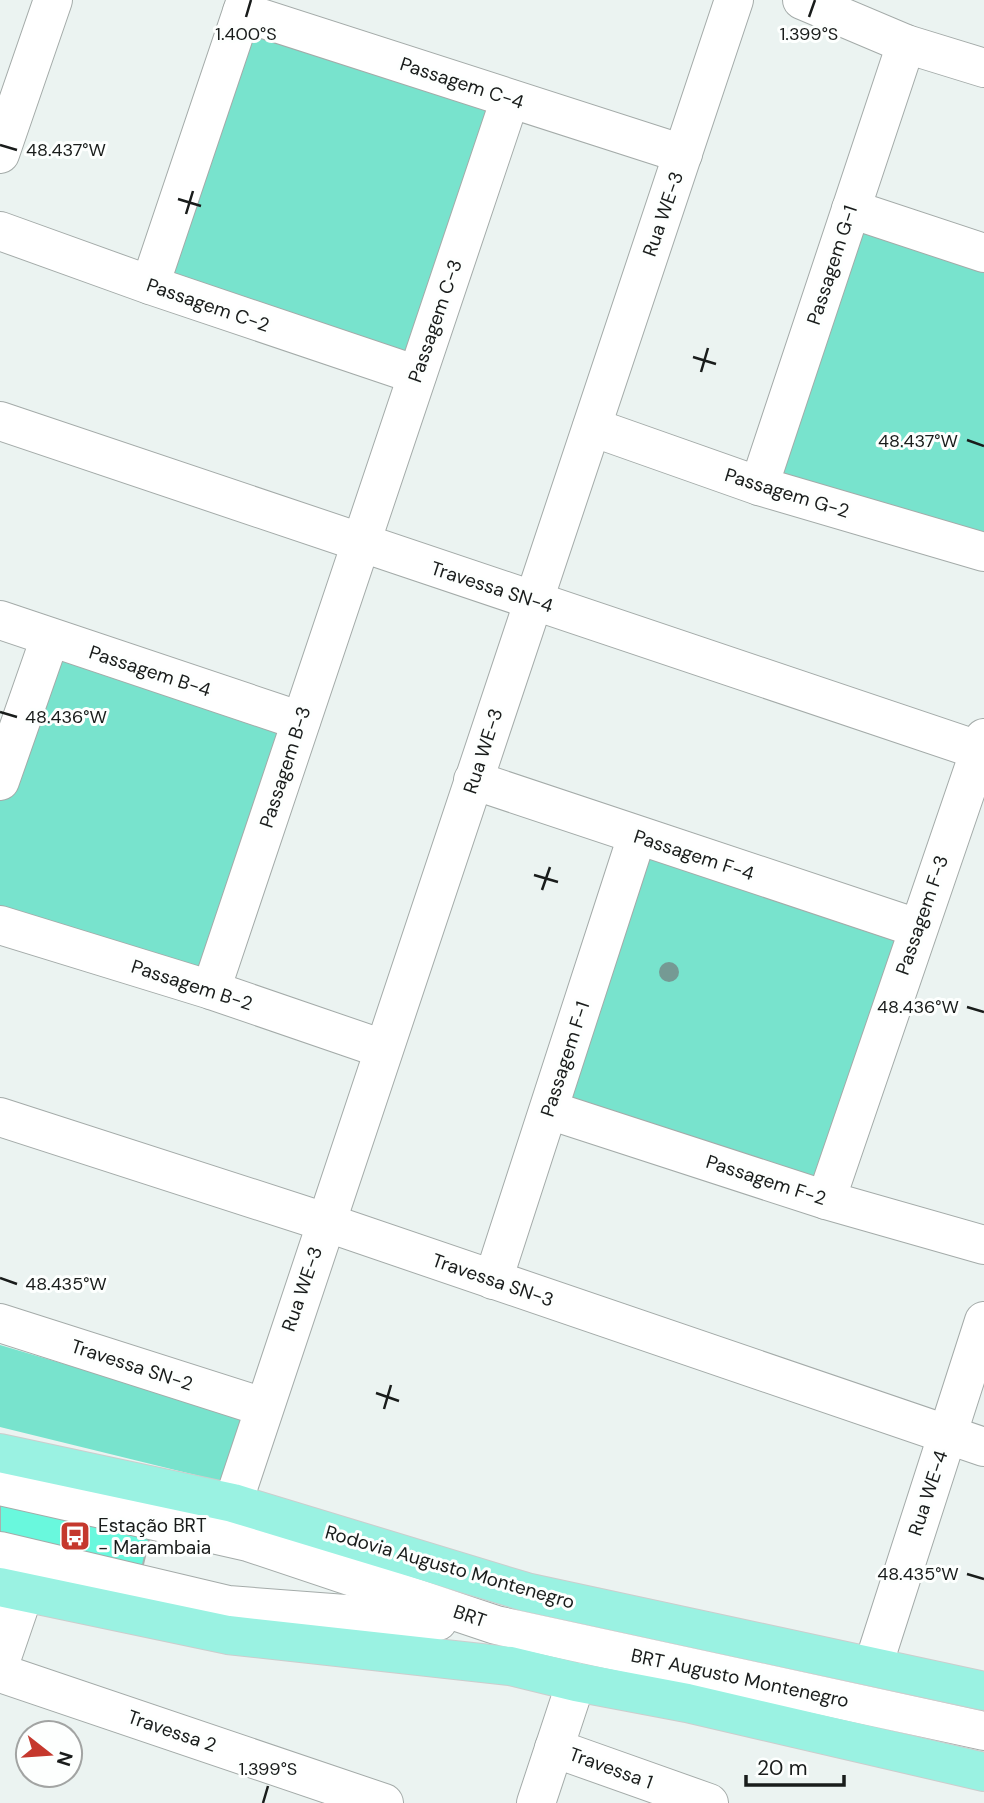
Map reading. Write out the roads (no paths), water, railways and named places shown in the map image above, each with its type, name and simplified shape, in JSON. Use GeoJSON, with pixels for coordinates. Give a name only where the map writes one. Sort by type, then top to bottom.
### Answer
{"type":"FeatureCollection","features":[{"type":"Feature","properties":{"kind":"main road","name":"Rodovia Augusto Montenegro"},"geometry":{"type":"LineString","coordinates":[[0,1453],[233,1503],[526,1592],[984,1691]]}},
{"type":"Feature","properties":{"kind":"main road"},"geometry":{"type":"LineString","coordinates":[[12,1590],[228,1635],[510,1666],[576,1682],[687,1703],[984,1772]]}},
{"type":"Feature","properties":{"kind":"street"},"geometry":{"type":"LineString","coordinates":[[0,154],[53,0]]}},
{"type":"Feature","properties":{"kind":"street","name":"Rua WE-3"},"geometry":{"type":"LineString","coordinates":[[233,1503],[734,0]]}},
{"type":"Feature","properties":{"kind":"street"},"geometry":{"type":"LineString","coordinates":[[802,0],[906,44],[984,68]]}},
{"type":"Feature","properties":{"kind":"street"},"geometry":{"type":"LineString","coordinates":[[150,285],[244,6]]}},
{"type":"Feature","properties":{"kind":"street","name":"Passagem C-4"},"geometry":{"type":"LineString","coordinates":[[244,6],[510,99],[683,154]]}},
{"type":"Feature","properties":{"kind":"street","name":"Passagem G-1"},"geometry":{"type":"LineString","coordinates":[[759,486],[906,44]]}},
{"type":"Feature","properties":{"kind":"street","name":"Passagem C-3"},"geometry":{"type":"LineString","coordinates":[[358,543],[510,99]]}},
{"type":"Feature","properties":{"kind":"street"},"geometry":{"type":"LineString","coordinates":[[851,209],[984,253]]}},
{"type":"Feature","properties":{"kind":"street","name":"Passagem C-2"},"geometry":{"type":"LineString","coordinates":[[0,231],[417,375]]}},
{"type":"Feature","properties":{"kind":"street","name":"Travessa SN-4"},"geometry":{"type":"LineString","coordinates":[[0,421],[358,543],[983,747]]}},
{"type":"Feature","properties":{"kind":"street","name":"Passagem G-2"},"geometry":{"type":"LineString","coordinates":[[592,427],[759,486],[984,552]]}},
{"type":"Feature","properties":{"kind":"street","name":"Passagem B-3"},"geometry":{"type":"LineString","coordinates":[[211,990],[358,543]]}},
{"type":"Feature","properties":{"kind":"street","name":"Passagem B-4"},"geometry":{"type":"LineString","coordinates":[[0,620],[301,721]]}},
{"type":"Feature","properties":{"kind":"street"},"geometry":{"type":"LineString","coordinates":[[0,781],[50,638]]}},
{"type":"Feature","properties":{"kind":"street","name":"Passagem F-3"},"geometry":{"type":"LineString","coordinates":[[826,1200],[917,928],[983,747]]}},
{"type":"Feature","properties":{"kind":"street","name":"Passagem F-4"},"geometry":{"type":"LineString","coordinates":[[473,780],[917,928]]}},
{"type":"Feature","properties":{"kind":"street","name":"Passagem F-1"},"geometry":{"type":"LineString","coordinates":[[492,1280],[637,836]]}},
{"type":"Feature","properties":{"kind":"street","name":"Passagem B-2"},"geometry":{"type":"LineString","coordinates":[[0,925],[211,990],[383,1049]]}},
{"type":"Feature","properties":{"kind":"street","name":"Passagem F-2"},"geometry":{"type":"LineString","coordinates":[[549,1110],[826,1200],[984,1245]]}},
{"type":"Feature","properties":{"kind":"street","name":"Travessa SN-3"},"geometry":{"type":"LineString","coordinates":[[0,1117],[325,1222],[984,1447]]}},
{"type":"Feature","properties":{"kind":"street","name":"Rua WE-4"},"geometry":{"type":"LineString","coordinates":[[873,1666],[984,1321]]}},
{"type":"Feature","properties":{"kind":"street","name":"Travessa SN-2"},"geometry":{"type":"LineString","coordinates":[[0,1323],[263,1407]]}},
{"type":"Feature","properties":{"kind":"street","name":"BRT"},"geometry":{"type":"LineString","coordinates":[[0,1486],[248,1542],[496,1625]]}},
{"type":"Feature","properties":{"kind":"street","name":"BRT"},"geometry":{"type":"LineString","coordinates":[[0,1551],[228,1605],[496,1625]]}},
{"type":"Feature","properties":{"kind":"street"},"geometry":{"type":"LineString","coordinates":[[0,1663],[12,1590]]}},
{"type":"Feature","properties":{"kind":"street","name":"BRT Augusto Montenegro"},"geometry":{"type":"LineString","coordinates":[[496,1625],[984,1731]]}},
{"type":"Feature","properties":{"kind":"street","name":"Travessa 2"},"geometry":{"type":"LineString","coordinates":[[0,1672],[384,1803]]}},
{"type":"Feature","properties":{"kind":"street"},"geometry":{"type":"LineString","coordinates":[[536,1803],[576,1682]]}},
{"type":"Feature","properties":{"kind":"street","name":"Travessa 1"},"geometry":{"type":"LineString","coordinates":[[554,1748],[709,1803]]}},
{"type":"Feature","properties":{"kind":"place","name":"Estação BRT - Marambaia"},"geometry":{"type":"Point","coordinates":[75,1536]}}]}
